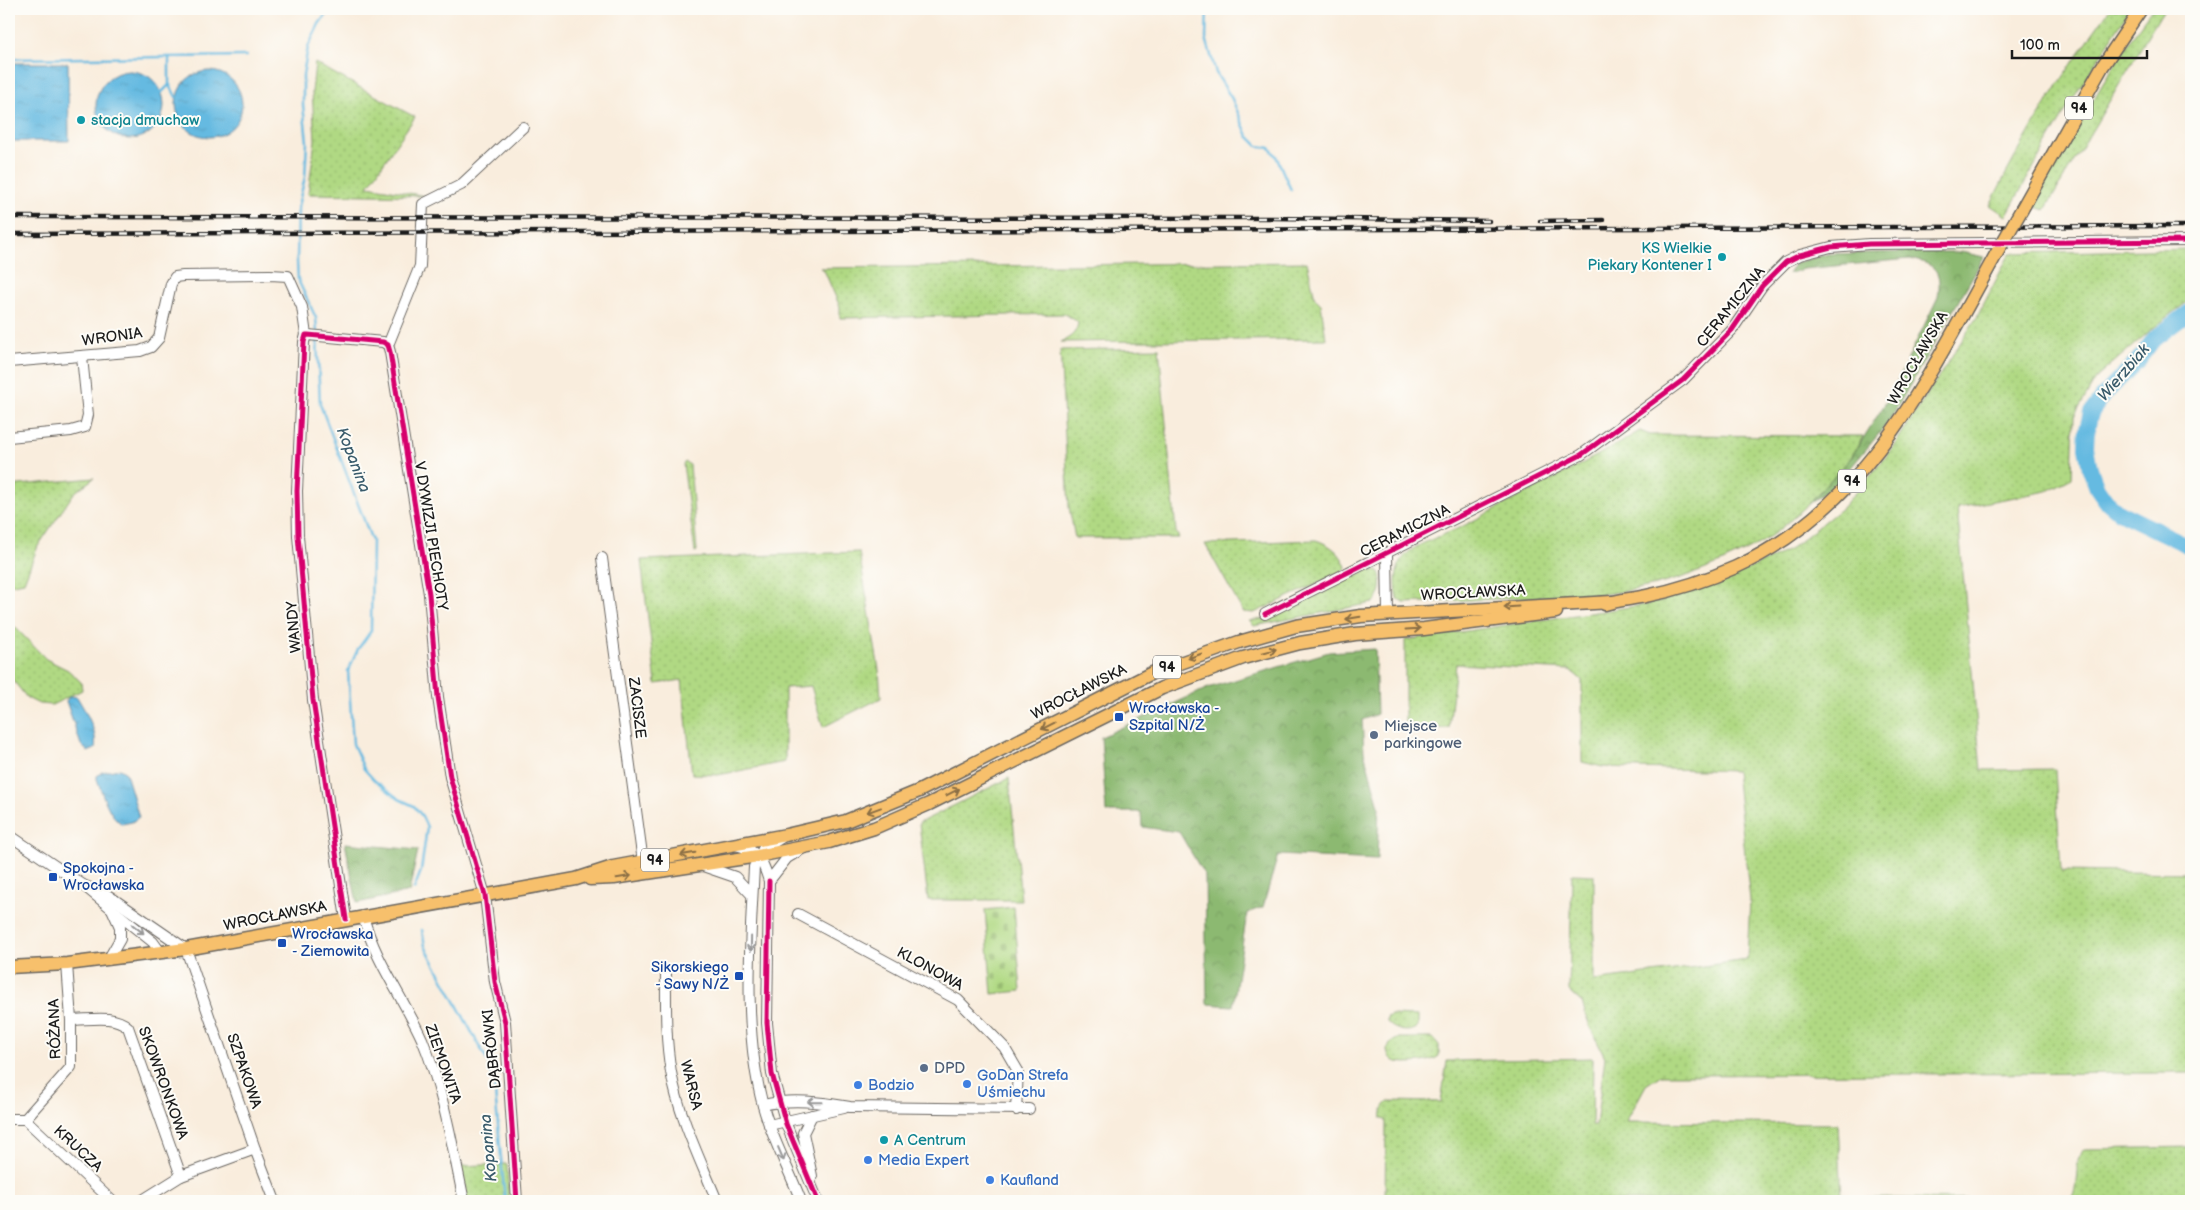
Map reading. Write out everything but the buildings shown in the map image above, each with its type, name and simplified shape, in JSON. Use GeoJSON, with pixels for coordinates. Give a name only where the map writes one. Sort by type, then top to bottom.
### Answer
{"type":"FeatureCollection","features":[{"type":"Feature","properties":{"kind":"main road","name":"WROCŁAWSKA"},"geometry":{"type":"LineString","coordinates":[[576,879],[614,878],[702,865],[805,847],[852,836],[910,813],[1162,688],[1243,658],[1300,643],[1330,638],[1440,627],[1593,607],[1680,588],[1736,567],[1784,539],[1815,517],[1869,463],[1894,429],[1917,395],[2102,68],[2141,9]]}},
{"type":"Feature","properties":{"kind":"main road","name":"WROCŁAWSKA"},"geometry":{"type":"LineString","coordinates":[[9,967],[108,960],[186,949],[576,879],[613,867],[736,845],[846,821],[885,806],[1152,673],[1192,657],[1296,626],[1388,614],[1612,602]]}},
{"type":"Feature","properties":{"kind":"street"},"geometry":{"type":"LineString","coordinates":[[308,335],[370,340],[388,345],[420,266],[423,204],[461,185],[523,127]]}},
{"type":"Feature","properties":{"kind":"street","name":"CERAMICZNA"},"geometry":{"type":"LineString","coordinates":[[1265,614],[1580,455],[1683,380],[1732,330],[1774,272],[1786,262],[1800,255],[1831,247],[1869,244],[2191,241]]}},
{"type":"Feature","properties":{"kind":"street","name":"WANDY"},"geometry":{"type":"LineString","coordinates":[[288,276],[302,307],[308,335],[304,342],[297,491],[298,536],[314,700],[346,919]]}},
{"type":"Feature","properties":{"kind":"street","name":"WRONIA"},"geometry":{"type":"LineString","coordinates":[[9,362],[140,351],[156,343],[171,284],[176,277],[288,276]]}},
{"type":"Feature","properties":{"kind":"street","name":"V DYWIZJI PIECHOTY"},"geometry":{"type":"LineString","coordinates":[[388,345],[429,594],[438,697],[450,777],[485,895]]}},
{"type":"Feature","properties":{"kind":"street"},"geometry":{"type":"LineString","coordinates":[[9,437],[71,431],[85,427],[88,415],[82,356]]}},
{"type":"Feature","properties":{"kind":"street"},"geometry":{"type":"LineString","coordinates":[[1387,554],[1388,614]]}},
{"type":"Feature","properties":{"kind":"street","name":"ZACISZE"},"geometry":{"type":"LineString","coordinates":[[602,558],[643,862]]}},
{"type":"Feature","properties":{"kind":"street"},"geometry":{"type":"LineString","coordinates":[[9,835],[83,884],[153,942],[161,953]]}},
{"type":"Feature","properties":{"kind":"street"},"geometry":{"type":"LineString","coordinates":[[786,835],[770,844],[758,856],[754,867],[750,1031],[763,1105],[769,1125],[801,1201]]}},
{"type":"Feature","properties":{"kind":"street"},"geometry":{"type":"LineString","coordinates":[[736,845],[749,848],[758,856],[764,864],[769,881],[767,1040],[779,1101],[818,1201]]}},
{"type":"Feature","properties":{"kind":"street"},"geometry":{"type":"LineString","coordinates":[[769,881],[788,858],[805,847]]}},
{"type":"Feature","properties":{"kind":"street"},"geometry":{"type":"LineString","coordinates":[[702,865],[735,877],[752,895]]}},
{"type":"Feature","properties":{"kind":"street"},"geometry":{"type":"LineString","coordinates":[[83,884],[106,894],[186,949]]}},
{"type":"Feature","properties":{"kind":"street","name":"DĄBRÓWKI"},"geometry":{"type":"LineString","coordinates":[[485,895],[495,982],[505,1022],[517,1201]]}},
{"type":"Feature","properties":{"kind":"street"},"geometry":{"type":"LineString","coordinates":[[108,960],[120,939],[120,927],[112,909]]}},
{"type":"Feature","properties":{"kind":"street","name":"KLONOWA"},"geometry":{"type":"LineString","coordinates":[[798,914],[958,1000],[1004,1047],[1018,1071],[1016,1110]]}},
{"type":"Feature","properties":{"kind":"street","name":"ZIEMOWITA"},"geometry":{"type":"LineString","coordinates":[[363,916],[375,953],[422,1039],[445,1115],[464,1201]]}},
{"type":"Feature","properties":{"kind":"street"},"geometry":{"type":"LineString","coordinates":[[154,927],[164,940],[161,953]]}},
{"type":"Feature","properties":{"kind":"street","name":"SZPAKOWA"},"geometry":{"type":"LineString","coordinates":[[186,949],[255,1149],[275,1201]]}},
{"type":"Feature","properties":{"kind":"street","name":"RÓŻANA"},"geometry":{"type":"LineString","coordinates":[[25,1119],[71,1067],[71,1020],[67,964]]}},
{"type":"Feature","properties":{"kind":"street","name":"WARSA"},"geometry":{"type":"LineString","coordinates":[[666,970],[667,1038],[671,1072],[686,1125],[717,1201]]}},
{"type":"Feature","properties":{"kind":"street","name":"SKOWRONKOWA"},"geometry":{"type":"LineString","coordinates":[[71,1020],[111,1019],[121,1021],[128,1027],[181,1176]]}},
{"type":"Feature","properties":{"kind":"street"},"geometry":{"type":"LineString","coordinates":[[763,1105],[779,1101],[823,1102],[850,1107],[1030,1109]]}},
{"type":"Feature","properties":{"kind":"street"},"geometry":{"type":"LineString","coordinates":[[769,1125],[850,1107]]}},
{"type":"Feature","properties":{"kind":"street"},"geometry":{"type":"LineString","coordinates":[[812,1115],[803,1132],[810,1160],[813,1187]]}},
{"type":"Feature","properties":{"kind":"street"},"geometry":{"type":"LineString","coordinates":[[9,1119],[25,1119]]}},
{"type":"Feature","properties":{"kind":"street","name":"KRUCZA"},"geometry":{"type":"LineString","coordinates":[[25,1119],[112,1201]]}},
{"type":"Feature","properties":{"kind":"street"},"geometry":{"type":"LineString","coordinates":[[141,1201],[181,1176],[255,1149]]}},
{"type":"Feature","properties":{"kind":"green space"},"geometry":{"type":"Polygon","coordinates":[[[2110,9],[2130,9],[2069,105],[2006,216],[1990,205],[2046,104],[2110,9]]]}},
{"type":"Feature","properties":{"kind":"green space"},"geometry":{"type":"Polygon","coordinates":[[[2152,9],[2164,9],[2045,210],[2036,207],[2050,174],[2080,122],[2123,51],[2152,9]]]}},
{"type":"Feature","properties":{"kind":"green space"},"geometry":{"type":"Polygon","coordinates":[[[315,63],[415,117],[368,186],[426,196],[308,194],[315,140],[312,92],[315,63]]]}},
{"type":"Feature","properties":{"kind":"green space"},"geometry":{"type":"Polygon","coordinates":[[[2191,249],[2191,299],[2151,330],[2097,377],[2074,417],[2072,478],[2047,491],[1957,508],[1981,770],[2055,769],[2061,871],[2191,873],[2191,1073],[1661,1075],[1646,1085],[1626,1122],[1838,1124],[1842,1198],[2071,1199],[2074,1193],[2079,1161],[2084,1149],[2191,1147],[2191,1201],[1385,1201],[1386,1120],[1382,1119],[1383,1109],[1390,1101],[1441,1102],[1447,1061],[1593,1058],[1592,1125],[1596,1125],[1605,1057],[1590,1027],[1582,1003],[1569,991],[1572,874],[1594,875],[1594,981],[1747,960],[1750,900],[1736,771],[1603,767],[1582,762],[1582,680],[1570,670],[1456,664],[1449,728],[1405,729],[1405,640],[1650,604],[1716,584],[1789,550],[1842,508],[1890,452],[1977,317],[2010,253],[2191,249]]]}},
{"type":"Feature","properties":{"kind":"green space"},"geometry":{"type":"Polygon","coordinates":[[[1961,252],[1984,257],[1888,423],[1838,483],[1808,504],[1850,459],[1890,396],[1938,297],[1939,281],[1938,275],[1931,266],[1910,259],[1803,269],[1788,274],[1795,263],[1828,254],[1961,252]]]}},
{"type":"Feature","properties":{"kind":"green space"},"geometry":{"type":"Polygon","coordinates":[[[1307,262],[1315,298],[1321,304],[1326,339],[1061,342],[1073,334],[1078,322],[1065,314],[840,318],[840,307],[824,270],[820,268],[1307,262]]]}},
{"type":"Feature","properties":{"kind":"green space"},"geometry":{"type":"Polygon","coordinates":[[[1159,348],[1176,532],[1179,538],[1075,538],[1069,507],[1060,350],[1159,348]]]}},
{"type":"Feature","properties":{"kind":"green space"},"geometry":{"type":"Polygon","coordinates":[[[1640,431],[1650,435],[1863,436],[1842,469],[1821,492],[1784,526],[1744,552],[1686,576],[1645,587],[1604,594],[1404,603],[1398,600],[1396,587],[1397,573],[1401,561],[1410,551],[1533,489],[1640,431]]]}},
{"type":"Feature","properties":{"kind":"green space"},"geometry":{"type":"Polygon","coordinates":[[[685,462],[690,465],[697,551],[695,552],[683,464],[685,462]]]}},
{"type":"Feature","properties":{"kind":"green space"},"geometry":{"type":"Polygon","coordinates":[[[94,478],[74,493],[38,546],[24,582],[9,585],[9,486],[94,478]]]}},
{"type":"Feature","properties":{"kind":"green space"},"geometry":{"type":"Polygon","coordinates":[[[1316,540],[1331,547],[1338,554],[1346,567],[1344,571],[1254,613],[1243,612],[1205,544],[1316,540]]]}},
{"type":"Feature","properties":{"kind":"green space"},"geometry":{"type":"Polygon","coordinates":[[[859,552],[879,670],[881,698],[823,727],[811,686],[785,688],[785,762],[718,775],[692,774],[682,680],[656,684],[641,560],[859,552]]]}},
{"type":"Feature","properties":{"kind":"green space"},"geometry":{"type":"Polygon","coordinates":[[[1370,569],[1378,571],[1381,579],[1380,592],[1373,603],[1254,626],[1249,621],[1264,619],[1370,569]]]}},
{"type":"Feature","properties":{"kind":"green space"},"geometry":{"type":"Polygon","coordinates":[[[9,621],[46,659],[68,670],[81,682],[82,690],[52,705],[39,704],[27,698],[9,675],[9,621]]]}},
{"type":"Feature","properties":{"kind":"green space"},"geometry":{"type":"Polygon","coordinates":[[[1375,649],[1377,714],[1362,720],[1364,752],[1379,806],[1377,860],[1278,855],[1263,907],[1247,913],[1233,1006],[1207,1004],[1205,876],[1179,832],[1142,827],[1141,812],[1106,812],[1101,737],[1208,688],[1329,652],[1375,649]]]}},
{"type":"Feature","properties":{"kind":"green space"},"geometry":{"type":"Polygon","coordinates":[[[1009,778],[1021,900],[928,900],[919,823],[1009,778]]]}},
{"type":"Feature","properties":{"kind":"green space"},"geometry":{"type":"Polygon","coordinates":[[[345,843],[418,850],[409,892],[357,903],[345,843]]]}},
{"type":"Feature","properties":{"kind":"green space"},"geometry":{"type":"Polygon","coordinates":[[[1014,907],[1021,991],[992,994],[985,910],[1014,907]]]}},
{"type":"Feature","properties":{"kind":"green space"},"geometry":{"type":"Polygon","coordinates":[[[1391,1015],[1418,1016],[1418,1027],[1407,1031],[1394,1028],[1387,1022],[1387,1017],[1391,1015]]]}},
{"type":"Feature","properties":{"kind":"green space"},"geometry":{"type":"Polygon","coordinates":[[[1399,1038],[1433,1038],[1439,1045],[1439,1056],[1431,1060],[1418,1062],[1396,1062],[1390,1057],[1387,1050],[1390,1043],[1399,1038]]]}},
{"type":"Feature","properties":{"kind":"green space"},"geometry":{"type":"Polygon","coordinates":[[[507,1164],[509,1201],[468,1201],[460,1166],[507,1164]]]}},
{"type":"Feature","properties":{"kind":"water"},"geometry":{"type":"Polygon","coordinates":[[[9,63],[68,63],[69,141],[9,141],[9,63]]]}},
{"type":"Feature","properties":{"kind":"water"},"geometry":{"type":"Polygon","coordinates":[[[130,71],[143,74],[154,81],[161,92],[164,105],[161,118],[154,129],[143,136],[130,139],[117,136],[106,129],[99,118],[96,105],[99,92],[106,81],[117,74],[130,71]]]}},
{"type":"Feature","properties":{"kind":"water"},"geometry":{"type":"Polygon","coordinates":[[[209,71],[222,74],[232,81],[239,91],[242,104],[239,117],[232,127],[222,134],[209,137],[196,134],[186,127],[179,117],[176,104],[179,91],[186,81],[196,74],[209,71]]]}},
{"type":"Feature","properties":{"kind":"water"},"geometry":{"type":"Polygon","coordinates":[[[70,696],[77,697],[95,735],[95,749],[88,752],[81,745],[66,701],[70,696]]]}},
{"type":"Feature","properties":{"kind":"water"},"geometry":{"type":"Polygon","coordinates":[[[120,769],[126,773],[139,817],[132,822],[122,824],[110,810],[97,779],[97,776],[102,772],[120,769]]]}},
{"type":"Feature","properties":{"kind":"waterway","name":"Kopanina"},"geometry":{"type":"LineString","coordinates":[[317,332],[316,318],[298,280],[297,262],[298,206],[305,177],[307,142],[303,105],[303,75],[308,47],[319,24],[330,9]]}},
{"type":"Feature","properties":{"kind":"waterway"},"geometry":{"type":"LineString","coordinates":[[1207,9],[1206,38],[1216,73],[1232,99],[1248,136],[1258,146],[1270,148],[1276,156],[1291,190]]}},
{"type":"Feature","properties":{"kind":"waterway"},"geometry":{"type":"LineString","coordinates":[[9,59],[246,56]]}},
{"type":"Feature","properties":{"kind":"waterway"},"geometry":{"type":"LineString","coordinates":[[161,93],[169,85],[169,57]]}},
{"type":"Feature","properties":{"kind":"waterway"},"geometry":{"type":"LineString","coordinates":[[170,85],[176,97]]}},
{"type":"Feature","properties":{"kind":"waterway","name":"Wierzbiak"},"geometry":{"type":"LineString","coordinates":[[2191,311],[2154,339],[2139,359],[2102,397],[2091,413],[2087,429],[2086,447],[2090,469],[2097,488],[2106,501],[2119,512],[2191,547]]}},
{"type":"Feature","properties":{"kind":"waterway","name":"Kopanina"},"geometry":{"type":"LineString","coordinates":[[317,338],[320,404],[372,541],[371,631],[358,649],[348,671],[353,744],[364,769],[375,781],[399,799],[414,806],[422,816],[427,827],[421,871],[414,889]]}},
{"type":"Feature","properties":{"kind":"waterway","name":"Kopanina"},"geometry":{"type":"LineString","coordinates":[[422,930],[425,946],[488,1062],[494,1081],[505,1201]]}},
{"type":"Feature","properties":{"kind":"railway"},"geometry":{"type":"LineString","coordinates":[[9,217],[1274,218],[1489,221]]}},
{"type":"Feature","properties":{"kind":"railway"},"geometry":{"type":"LineString","coordinates":[[1540,221],[1603,220]]}},
{"type":"Feature","properties":{"kind":"railway"},"geometry":{"type":"LineString","coordinates":[[9,234],[2191,226]]}},
{"type":"Feature","properties":{"kind":"cycle path"},"geometry":{"type":"LineString","coordinates":[[1265,614],[1581,455],[1683,380],[1732,330],[1762,286],[1786,262],[1800,255],[1831,247],[1869,244],[2191,241]]}},
{"type":"Feature","properties":{"kind":"cycle path"},"geometry":{"type":"LineString","coordinates":[[346,919],[313,700],[298,536],[297,491],[304,342],[306,335],[383,342],[388,345],[390,352],[429,594],[438,697],[450,777],[485,895],[495,982],[505,1022],[517,1201]]}},
{"type":"Feature","properties":{"kind":"cycle path"},"geometry":{"type":"LineString","coordinates":[[769,881],[767,1023],[772,1074],[786,1124],[818,1201]]}},
{"type":"Feature","properties":{"kind":"place","name":"stacja dmuchaw"},"geometry":{"type":"Point","coordinates":[81,120]}},
{"type":"Feature","properties":{"kind":"place","name":"KS Wielkie Piekary Kontener I"},"geometry":{"type":"Point","coordinates":[1722,257]}},
{"type":"Feature","properties":{"kind":"place","name":"Wrocławska - Szpital N/Ż"},"geometry":{"type":"Point","coordinates":[1119,717]}},
{"type":"Feature","properties":{"kind":"place","name":"Miejsce parkingowe"},"geometry":{"type":"Point","coordinates":[1374,735]}},
{"type":"Feature","properties":{"kind":"place","name":"Spokojna - Wrocławska"},"geometry":{"type":"Point","coordinates":[53,877]}},
{"type":"Feature","properties":{"kind":"place","name":"Wrocławska - Ziemowita"},"geometry":{"type":"Point","coordinates":[282,943]}},
{"type":"Feature","properties":{"kind":"place","name":"Sikorskiego - Sawy N/Ż"},"geometry":{"type":"Point","coordinates":[739,976]}},
{"type":"Feature","properties":{"kind":"place","name":"DPD"},"geometry":{"type":"Point","coordinates":[924,1068]}},
{"type":"Feature","properties":{"kind":"place","name":"GoDan Strefa Uśmiechu"},"geometry":{"type":"Point","coordinates":[967,1084]}},
{"type":"Feature","properties":{"kind":"place","name":"Bodzio"},"geometry":{"type":"Point","coordinates":[858,1085]}},
{"type":"Feature","properties":{"kind":"place","name":"A Centrum"},"geometry":{"type":"Point","coordinates":[884,1140]}},
{"type":"Feature","properties":{"kind":"place","name":"Media Expert"},"geometry":{"type":"Point","coordinates":[868,1160]}},
{"type":"Feature","properties":{"kind":"place","name":"Kaufland"},"geometry":{"type":"Point","coordinates":[990,1180]}}]}
